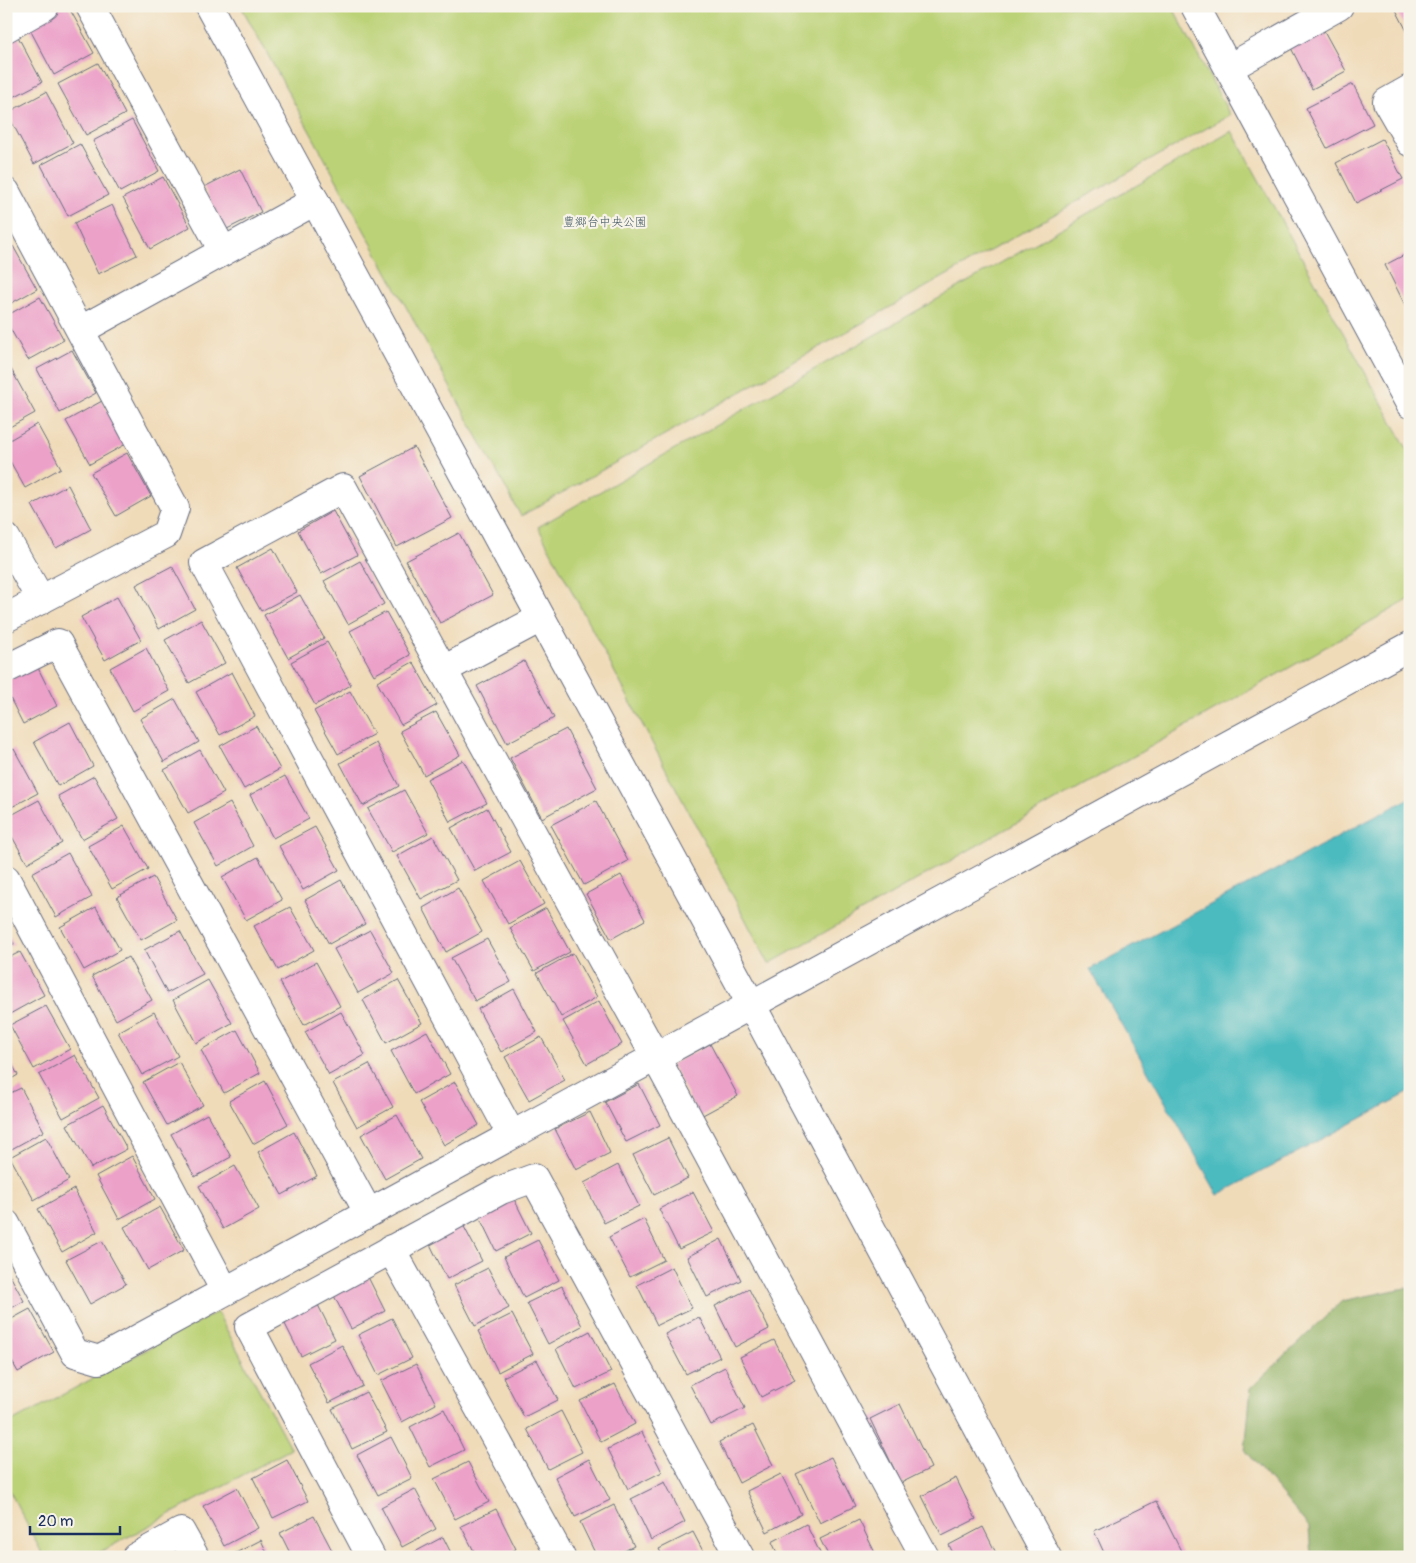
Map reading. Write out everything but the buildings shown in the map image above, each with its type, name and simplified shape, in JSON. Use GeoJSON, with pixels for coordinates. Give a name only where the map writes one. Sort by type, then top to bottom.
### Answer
{"type":"FeatureCollection","features":[{"type":"Feature","properties":{"kind":"street"},"geometry":{"type":"LineString","coordinates":[[6,28],[45,6]]}},
{"type":"Feature","properties":{"kind":"street"},"geometry":{"type":"LineString","coordinates":[[90,6],[223,251]]}},
{"type":"Feature","properties":{"kind":"street"},"geometry":{"type":"LineString","coordinates":[[209,6],[751,1004],[1048,1557]]}},
{"type":"Feature","properties":{"kind":"street"},"geometry":{"type":"LineString","coordinates":[[1195,6],[1410,404]]}},
{"type":"Feature","properties":{"kind":"street"},"geometry":{"type":"LineString","coordinates":[[1229,68],[1339,6]]}},
{"type":"Feature","properties":{"kind":"street"},"geometry":{"type":"LineString","coordinates":[[1410,89],[1387,102],[1410,142]]}},
{"type":"Feature","properties":{"kind":"street"},"geometry":{"type":"LineString","coordinates":[[6,192],[176,508],[166,534],[6,618]]}},
{"type":"Feature","properties":{"kind":"street"},"geometry":{"type":"LineString","coordinates":[[81,330],[315,201]]}},
{"type":"Feature","properties":{"kind":"street"},"geometry":{"type":"LineString","coordinates":[[511,1134],[204,563],[343,488],[655,1056],[924,1557]]}},
{"type":"Feature","properties":{"kind":"street"},"geometry":{"type":"LineString","coordinates":[[6,538],[41,600]]}},
{"type":"Feature","properties":{"kind":"street"},"geometry":{"type":"LineString","coordinates":[[443,670],[542,618]]}},
{"type":"Feature","properties":{"kind":"street"},"geometry":{"type":"LineString","coordinates":[[6,669],[58,643],[368,1212]]}},
{"type":"Feature","properties":{"kind":"street"},"geometry":{"type":"LineString","coordinates":[[6,1224],[75,1353],[99,1360],[1410,646]]}},
{"type":"Feature","properties":{"kind":"street"},"geometry":{"type":"LineString","coordinates":[[6,878],[225,1291]]}},
{"type":"Feature","properties":{"kind":"street"},"geometry":{"type":"LineString","coordinates":[[371,1557],[249,1327],[501,1190],[534,1178],[740,1557]]}},
{"type":"Feature","properties":{"kind":"street"},"geometry":{"type":"LineString","coordinates":[[391,1250],[561,1557]]}},
{"type":"Feature","properties":{"kind":"street"},"geometry":{"type":"LineString","coordinates":[[136,1557],[181,1532],[195,1557]]}},
{"type":"Feature","properties":{"kind":"green space","name":"豊郷台中央公園"},"geometry":{"type":"Polygon","coordinates":[[[241,6],[1172,6],[1230,115],[521,516],[241,6]]]}},
{"type":"Feature","properties":{"kind":"green space"},"geometry":{"type":"Polygon","coordinates":[[[1232,131],[1410,454],[1410,599],[769,964],[538,527],[1232,131]]]}},
{"type":"Feature","properties":{"kind":"green space"},"geometry":{"type":"Polygon","coordinates":[[[1410,1287],[1410,1557],[1311,1557],[1309,1527],[1245,1451],[1251,1388],[1342,1301],[1410,1287]]]}},
{"type":"Feature","properties":{"kind":"green space"},"geometry":{"type":"Polygon","coordinates":[[[217,1312],[291,1449],[91,1557],[44,1557],[6,1484],[6,1425],[217,1312]]]}},
{"type":"Feature","properties":{"kind":"water"},"geometry":{"type":"Polygon","coordinates":[[[1410,798],[1410,1092],[1218,1195],[1090,969],[1410,798]]]}}]}
